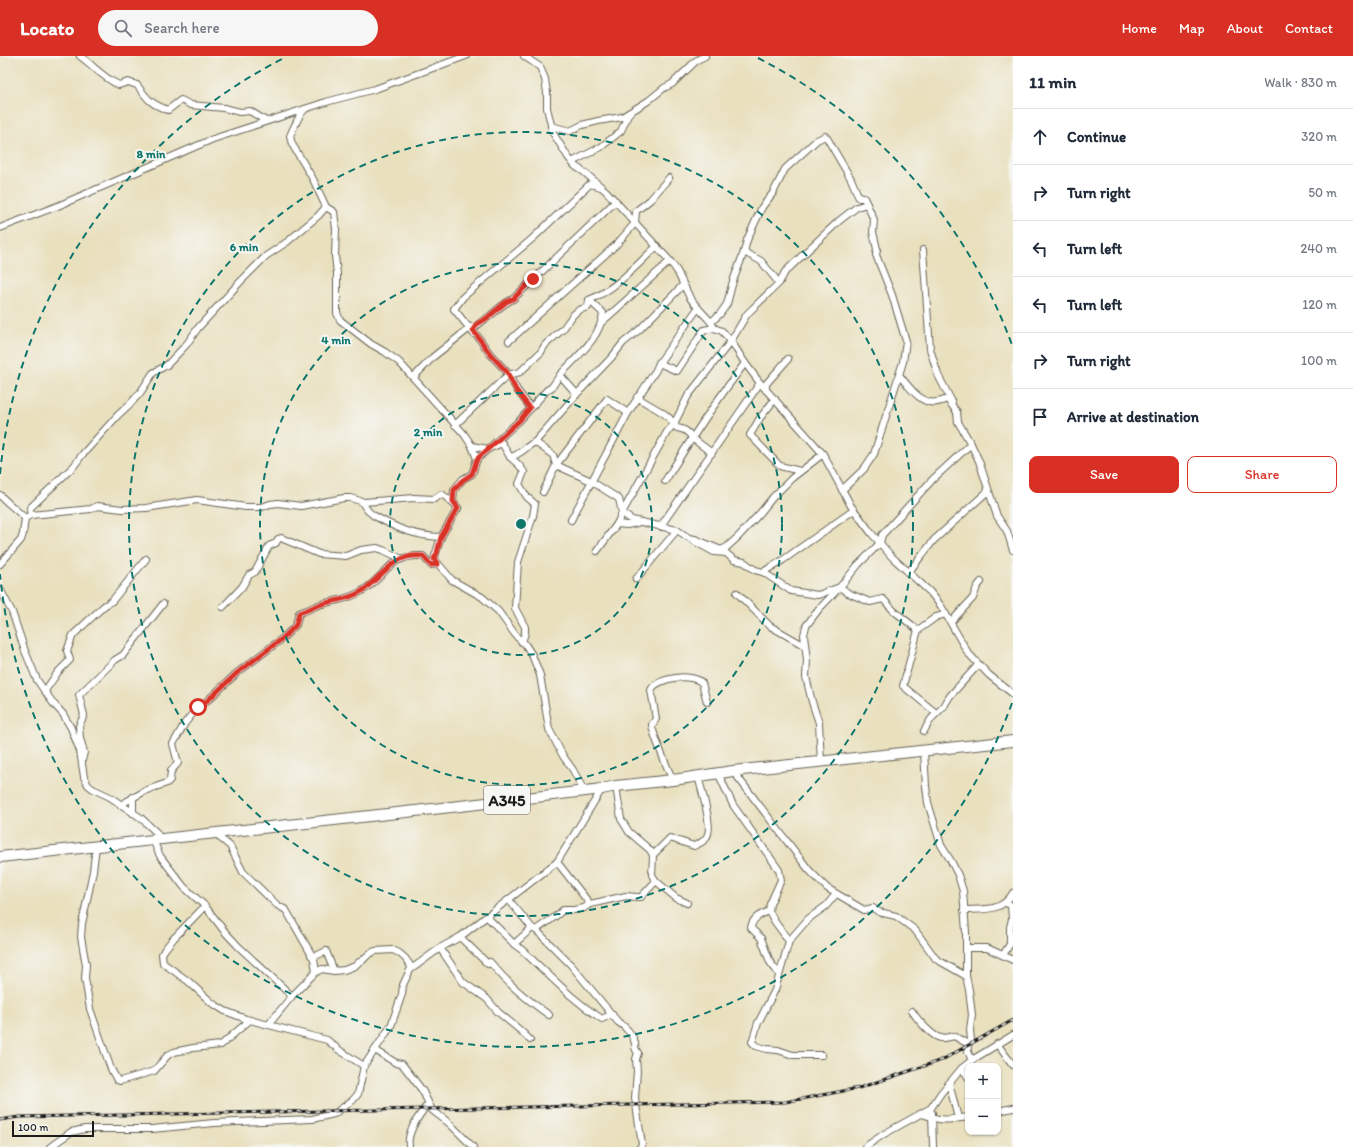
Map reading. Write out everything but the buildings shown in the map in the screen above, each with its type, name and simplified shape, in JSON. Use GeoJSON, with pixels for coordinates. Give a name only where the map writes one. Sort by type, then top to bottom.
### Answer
{"type":"FeatureCollection","features":[{"type":"Feature","properties":{"kind":"highway","name":"A345"},"geometry":{"type":"LineString","coordinates":[[0,857],[469,805],[733,771],[1013,741]]}},
{"type":"Feature","properties":{"kind":"street"},"geometry":{"type":"LineString","coordinates":[[80,56],[101,75],[112,82],[120,85],[128,82],[137,85],[148,100],[157,106],[168,110],[181,100],[191,105],[224,108],[240,112],[250,111],[266,121]]}},
{"type":"Feature","properties":{"kind":"street"},"geometry":{"type":"LineString","coordinates":[[0,228],[60,205],[212,138],[305,108],[375,89],[466,56]]}},
{"type":"Feature","properties":{"kind":"street"},"geometry":{"type":"LineString","coordinates":[[524,56],[533,59],[540,67],[545,79],[547,93],[546,108],[553,133],[575,166],[603,188],[670,261],[677,271],[690,298],[712,325],[722,331],[731,341],[760,383],[822,454],[854,510],[880,543],[908,573],[930,592],[951,622],[964,648],[978,665],[1013,694]]}},
{"type":"Feature","properties":{"kind":"street"},"geometry":{"type":"LineString","coordinates":[[551,126],[570,131],[582,125],[622,117],[672,84],[697,60],[705,56]]}},
{"type":"Feature","properties":{"kind":"street"},"geometry":{"type":"LineString","coordinates":[[305,108],[290,136],[292,144],[313,178],[326,207],[334,212],[336,217],[337,313],[340,320],[371,344],[399,362],[414,377],[472,446],[477,459]]}},
{"type":"Feature","properties":{"kind":"street"},"geometry":{"type":"LineString","coordinates":[[572,162],[601,148],[621,131],[629,113]]}},
{"type":"Feature","properties":{"kind":"street"},"geometry":{"type":"LineString","coordinates":[[659,363],[677,371],[704,330],[712,325],[720,314],[727,304],[747,240],[762,207],[773,193],[785,169],[817,140],[824,136],[851,179],[859,198],[864,198],[874,220],[874,237],[877,249],[876,255],[892,295],[906,342],[899,375],[874,454],[864,469],[842,490]]}},
{"type":"Feature","properties":{"kind":"street"},"geometry":{"type":"LineString","coordinates":[[509,341],[617,244],[635,223],[636,211],[650,200],[669,178]]}},
{"type":"Feature","properties":{"kind":"street"},"geometry":{"type":"LineString","coordinates":[[530,408],[516,390],[508,375],[454,309],[463,297],[532,239],[590,184],[603,188]]}},
{"type":"Feature","properties":{"kind":"street"},"geometry":{"type":"LineString","coordinates":[[489,352],[473,330],[477,324],[487,318],[506,302],[513,299],[616,201]]}},
{"type":"Feature","properties":{"kind":"street"},"geometry":{"type":"LineString","coordinates":[[597,551],[617,524],[667,432],[674,424],[688,396],[731,341],[747,314],[779,283],[785,272],[840,220],[857,207],[867,204]]}},
{"type":"Feature","properties":{"kind":"street"},"geometry":{"type":"LineString","coordinates":[[0,564],[21,540],[30,508],[74,466],[86,450],[140,393],[153,373],[167,365],[186,346],[198,328],[266,256],[287,242],[318,216],[326,207]]}},
{"type":"Feature","properties":{"kind":"street"},"geometry":{"type":"LineString","coordinates":[[589,300],[602,295],[635,268],[657,246]]}},
{"type":"Feature","properties":{"kind":"street"},"geometry":{"type":"LineString","coordinates":[[923,250],[930,348],[938,375],[957,412],[958,422],[979,461],[997,516],[1007,531],[1013,550]]}},
{"type":"Feature","properties":{"kind":"street"},"geometry":{"type":"LineString","coordinates":[[744,252],[762,261],[779,283]]}},
{"type":"Feature","properties":{"kind":"street"},"geometry":{"type":"LineString","coordinates":[[458,508],[453,501],[454,490],[463,480],[472,474],[477,459],[520,420],[547,390],[552,387],[560,375],[590,343],[602,322],[670,261]]}},
{"type":"Feature","properties":{"kind":"street"},"geometry":{"type":"LineString","coordinates":[[510,457],[522,452],[535,442],[623,343],[639,330],[683,285]]}},
{"type":"Feature","properties":{"kind":"street"},"geometry":{"type":"LineString","coordinates":[[455,425],[508,375],[520,372],[545,345],[563,329],[573,314],[588,307],[589,300]]}},
{"type":"Feature","properties":{"kind":"street"},"geometry":{"type":"LineString","coordinates":[[589,300],[603,313],[602,322]]}},
{"type":"Feature","properties":{"kind":"street"},"geometry":{"type":"LineString","coordinates":[[571,520],[637,397],[698,308]]}},
{"type":"Feature","properties":{"kind":"street"},"geometry":{"type":"LineString","coordinates":[[414,377],[433,357],[484,317]]}},
{"type":"Feature","properties":{"kind":"street"},"geometry":{"type":"LineString","coordinates":[[766,390],[766,384],[788,359]]}},
{"type":"Feature","properties":{"kind":"street"},"geometry":{"type":"LineString","coordinates":[[665,481],[692,438],[745,363]]}},
{"type":"Feature","properties":{"kind":"street"},"geometry":{"type":"LineString","coordinates":[[560,375],[576,395]]}},
{"type":"Feature","properties":{"kind":"street"},"geometry":{"type":"LineString","coordinates":[[899,375],[916,395],[928,402],[937,402],[947,399],[957,412]]}},
{"type":"Feature","properties":{"kind":"street"},"geometry":{"type":"LineString","coordinates":[[660,527],[760,383]]}},
{"type":"Feature","properties":{"kind":"street"},"geometry":{"type":"LineString","coordinates":[[637,397],[648,405],[657,408],[664,413],[677,428],[684,429],[692,438],[712,453]]}},
{"type":"Feature","properties":{"kind":"street"},"geometry":{"type":"LineString","coordinates":[[543,492],[556,465],[607,399],[628,413]]}},
{"type":"Feature","properties":{"kind":"street"},"geometry":{"type":"LineString","coordinates":[[775,399],[760,418],[750,435],[780,466],[800,471]]}},
{"type":"Feature","properties":{"kind":"street"},"geometry":{"type":"LineString","coordinates":[[535,442],[553,455],[556,465],[591,481],[619,499],[622,513],[632,520],[677,530],[714,552],[726,553],[734,560],[744,562],[755,570],[763,572],[791,591],[818,595],[840,587]]}},
{"type":"Feature","properties":{"kind":"street"},"geometry":{"type":"LineString","coordinates":[[472,446],[488,449],[502,443],[510,457],[520,465],[524,472],[519,484],[527,497],[535,504],[533,516],[518,562],[515,608],[525,627],[522,642]]}},
{"type":"Feature","properties":{"kind":"street"},"geometry":{"type":"LineString","coordinates":[[821,762],[819,723],[806,677],[807,660],[804,635],[806,626],[858,565],[880,543],[882,535],[933,478],[971,444]]}},
{"type":"Feature","properties":{"kind":"street"},"geometry":{"type":"LineString","coordinates":[[726,553],[783,487],[800,471],[822,454]]}},
{"type":"Feature","properties":{"kind":"street"},"geometry":{"type":"LineString","coordinates":[[908,573],[934,540],[988,491]]}},
{"type":"Feature","properties":{"kind":"street"},"geometry":{"type":"LineString","coordinates":[[0,500],[28,516],[91,509],[97,506],[146,508],[197,500],[256,508],[278,503],[301,506],[344,498],[350,498],[360,502],[434,498],[442,494],[458,508]]}},
{"type":"Feature","properties":{"kind":"street"},"geometry":{"type":"LineString","coordinates":[[0,495],[9,506]]}},
{"type":"Feature","properties":{"kind":"street"},"geometry":{"type":"LineString","coordinates":[[360,502],[373,515],[408,532],[424,536],[441,537]]}},
{"type":"Feature","properties":{"kind":"street"},"geometry":{"type":"LineString","coordinates":[[458,508],[441,537],[434,559],[452,580],[482,597],[498,611],[532,656],[540,675],[549,729],[584,791]]}},
{"type":"Feature","properties":{"kind":"street"},"geometry":{"type":"LineString","coordinates":[[763,572],[783,560],[854,510]]}},
{"type":"Feature","properties":{"kind":"street"},"geometry":{"type":"LineString","coordinates":[[689,538],[695,539],[720,550],[727,547],[762,512]]}},
{"type":"Feature","properties":{"kind":"street"},"geometry":{"type":"LineString","coordinates":[[617,524],[627,525],[646,522]]}},
{"type":"Feature","properties":{"kind":"street"},"geometry":{"type":"LineString","coordinates":[[636,578],[677,530]]}},
{"type":"Feature","properties":{"kind":"street"},"geometry":{"type":"LineString","coordinates":[[223,607],[242,586],[249,575],[255,572],[269,546],[276,543],[278,539],[281,538],[319,554],[346,556],[362,550],[377,548],[402,559]]}},
{"type":"Feature","properties":{"kind":"street"},"geometry":{"type":"LineString","coordinates":[[0,556],[9,553]]}},
{"type":"Feature","properties":{"kind":"street"},"geometry":{"type":"LineString","coordinates":[[120,804],[157,785],[167,783],[170,780],[171,771],[178,763],[173,744],[185,723],[198,707],[208,700],[237,673],[283,638],[296,625],[299,613],[308,611],[316,606],[349,598],[363,591],[390,565],[402,559],[423,556],[431,565],[438,564]]}},
{"type":"Feature","properties":{"kind":"street"},"geometry":{"type":"LineString","coordinates":[[44,690],[58,672],[70,660],[67,651],[73,635],[104,606],[112,601],[146,559]]}},
{"type":"Feature","properties":{"kind":"street"},"geometry":{"type":"LineString","coordinates":[[951,622],[973,598],[977,587],[981,582]]}},
{"type":"Feature","properties":{"kind":"street"},"geometry":{"type":"LineString","coordinates":[[840,587],[848,593],[870,602],[883,599],[894,611],[918,630]]}},
{"type":"Feature","properties":{"kind":"street"},"geometry":{"type":"LineString","coordinates":[[0,590],[12,612],[37,680],[53,703],[63,714],[71,728],[80,751],[84,777],[88,785],[93,789],[110,796],[157,833],[156,840],[160,856],[184,887],[205,906],[235,942],[292,996]]}},
{"type":"Feature","properties":{"kind":"street"},"geometry":{"type":"LineString","coordinates":[[737,593],[770,626],[805,646]]}},
{"type":"Feature","properties":{"kind":"street"},"geometry":{"type":"LineString","coordinates":[[81,763],[84,752],[80,738],[79,726],[84,715],[79,696],[115,660],[123,655],[163,604]]}},
{"type":"Feature","properties":{"kind":"street"},"geometry":{"type":"LineString","coordinates":[[936,713],[903,686],[918,630],[936,617],[946,614]]}},
{"type":"Feature","properties":{"kind":"street"},"geometry":{"type":"LineString","coordinates":[[924,731],[931,719],[944,706],[950,696],[978,665]]}},
{"type":"Feature","properties":{"kind":"street"},"geometry":{"type":"LineString","coordinates":[[672,780],[660,746],[653,733],[652,724],[656,719],[651,690],[658,682],[667,679],[695,678],[702,683],[707,702]]}},
{"type":"Feature","properties":{"kind":"street"},"geometry":{"type":"LineString","coordinates":[[924,751],[928,802],[941,845],[951,861],[961,883],[966,932],[966,976],[972,1015],[970,1030],[971,1040],[968,1044],[967,1050],[972,1060]]}},
{"type":"Feature","properties":{"kind":"street"},"geometry":{"type":"LineString","coordinates":[[733,771],[809,870],[827,888],[864,910],[873,908],[879,912],[896,916],[915,930],[936,959],[966,976]]}},
{"type":"Feature","properties":{"kind":"street"},"geometry":{"type":"LineString","coordinates":[[718,773],[733,805],[780,870],[781,880],[770,904],[769,911],[774,922],[788,941]]}},
{"type":"Feature","properties":{"kind":"street"},"geometry":{"type":"LineString","coordinates":[[652,855],[670,838],[694,846],[701,843],[706,838],[709,828],[698,776]]}},
{"type":"Feature","properties":{"kind":"street"},"geometry":{"type":"LineString","coordinates":[[616,786],[620,819],[629,832],[646,845],[652,855],[652,875],[656,881],[676,898],[687,903]]}},
{"type":"Feature","properties":{"kind":"street"},"geometry":{"type":"LineString","coordinates":[[50,1147],[71,1132],[85,1129],[152,1129],[214,1122],[312,1119],[334,1114],[353,1100],[358,1094],[364,1066],[391,1026],[402,994],[403,985],[412,968],[440,948],[460,937],[557,862],[602,789]]}},
{"type":"Feature","properties":{"kind":"street"},"geometry":{"type":"LineString","coordinates":[[133,797],[133,813]]}},
{"type":"Feature","properties":{"kind":"street"},"geometry":{"type":"LineString","coordinates":[[217,832],[220,838],[230,846],[243,872],[277,905],[286,910],[314,959],[316,972]]}},
{"type":"Feature","properties":{"kind":"street"},"geometry":{"type":"LineString","coordinates":[[96,846],[81,937],[86,965],[85,978],[90,1009],[111,1069],[117,1080],[120,1081],[154,1071],[168,1056],[174,1052],[221,1045],[250,1020]]}},
{"type":"Feature","properties":{"kind":"street"},"geometry":{"type":"LineString","coordinates":[[557,862],[590,904]]}},
{"type":"Feature","properties":{"kind":"street"},"geometry":{"type":"LineString","coordinates":[[514,944],[549,919],[555,918],[563,910],[570,911],[584,908],[590,904],[626,896],[637,898],[641,897],[656,881]]}},
{"type":"Feature","properties":{"kind":"street"},"geometry":{"type":"LineString","coordinates":[[964,910],[995,908],[1008,902],[1013,893]]}},
{"type":"Feature","properties":{"kind":"street"},"geometry":{"type":"LineString","coordinates":[[822,1055],[793,1055],[778,1050],[756,1046],[752,1042],[758,1023],[775,990],[788,941],[808,919],[826,906],[836,894]]}},
{"type":"Feature","properties":{"kind":"street"},"geometry":{"type":"LineString","coordinates":[[508,900],[534,929],[558,950],[618,1022],[624,1026],[632,1036],[635,1043],[635,1049],[638,1053],[636,1059],[637,1071],[635,1098],[642,1145],[640,1147]]}},
{"type":"Feature","properties":{"kind":"street"},"geometry":{"type":"LineString","coordinates":[[1003,954],[1010,944],[1010,927],[1012,919],[1011,906],[1005,904]]}},
{"type":"Feature","properties":{"kind":"street"},"geometry":{"type":"LineString","coordinates":[[205,906],[165,949],[162,954],[163,963],[225,1011],[250,1020],[327,1040],[339,1050],[364,1066]]}},
{"type":"Feature","properties":{"kind":"street"},"geometry":{"type":"LineString","coordinates":[[769,911],[761,914],[755,919],[751,923],[751,928],[761,938],[770,962],[779,974]]}},
{"type":"Feature","properties":{"kind":"street"},"geometry":{"type":"LineString","coordinates":[[486,917],[586,1008],[602,1019],[612,1014]]}},
{"type":"Feature","properties":{"kind":"street"},"geometry":{"type":"LineString","coordinates":[[460,937],[488,964],[490,962],[509,984],[549,1015]]}},
{"type":"Feature","properties":{"kind":"street"},"geometry":{"type":"LineString","coordinates":[[440,948],[463,982],[486,999],[498,1012],[530,1040]]}},
{"type":"Feature","properties":{"kind":"street"},"geometry":{"type":"LineString","coordinates":[[966,948],[987,948],[1003,954],[1013,960]]}},
{"type":"Feature","properties":{"kind":"street"},"geometry":{"type":"LineString","coordinates":[[269,1024],[292,996],[316,972],[322,969],[334,971],[344,970],[355,966],[375,951],[393,950],[405,958],[412,968]]}},
{"type":"Feature","properties":{"kind":"street"},"geometry":{"type":"LineString","coordinates":[[312,955],[316,956],[326,951],[334,971]]}},
{"type":"Feature","properties":{"kind":"street"},"geometry":{"type":"LineString","coordinates":[[912,1011],[937,1037],[942,1038],[954,1036],[968,1044]]}},
{"type":"Feature","properties":{"kind":"street"},"geometry":{"type":"LineString","coordinates":[[865,1147],[884,1134],[932,1108],[949,1083],[962,1068],[972,1060],[1013,1035]]}},
{"type":"Feature","properties":{"kind":"street"},"geometry":{"type":"LineString","coordinates":[[997,1044],[1013,1065]]}},
{"type":"Feature","properties":{"kind":"street"},"geometry":{"type":"LineString","coordinates":[[375,1050],[396,1063],[402,1064],[422,1090],[432,1110],[449,1123],[473,1147]]}},
{"type":"Feature","properties":{"kind":"street"},"geometry":{"type":"LineString","coordinates":[[962,1068],[965,1072]]}},
{"type":"Feature","properties":{"kind":"street"},"geometry":{"type":"LineString","coordinates":[[949,1083],[958,1118]]}},
{"type":"Feature","properties":{"kind":"street"},"geometry":{"type":"LineString","coordinates":[[409,1146],[408,1142],[414,1124],[418,1116],[428,1104]]}},
{"type":"Feature","properties":{"kind":"street"},"geometry":{"type":"LineString","coordinates":[[932,1108],[931,1125],[933,1147]]}},
{"type":"Feature","properties":{"kind":"street"},"geometry":{"type":"LineString","coordinates":[[921,1114],[945,1120],[965,1117]]}},
{"type":"Feature","properties":{"kind":"railway"},"geometry":{"type":"LineString","coordinates":[[0,1120],[19,1117],[785,1102],[859,1088],[942,1060],[1013,1020]]}},
{"type":"Feature","properties":{"kind":"route"},"geometry":{"type":"LineString","coordinates":[[198,707],[208,700],[220,687],[237,673],[283,638],[296,625],[299,613],[308,611],[316,606],[349,598],[363,591],[390,565],[402,559],[423,556],[431,565],[438,564],[434,559],[441,537],[458,508],[453,501],[454,490],[463,480],[472,474],[477,459],[502,438],[530,408],[516,390],[514,383],[507,372],[491,355],[473,330],[477,324],[487,318],[506,302],[513,299],[533,279]]}}]}
